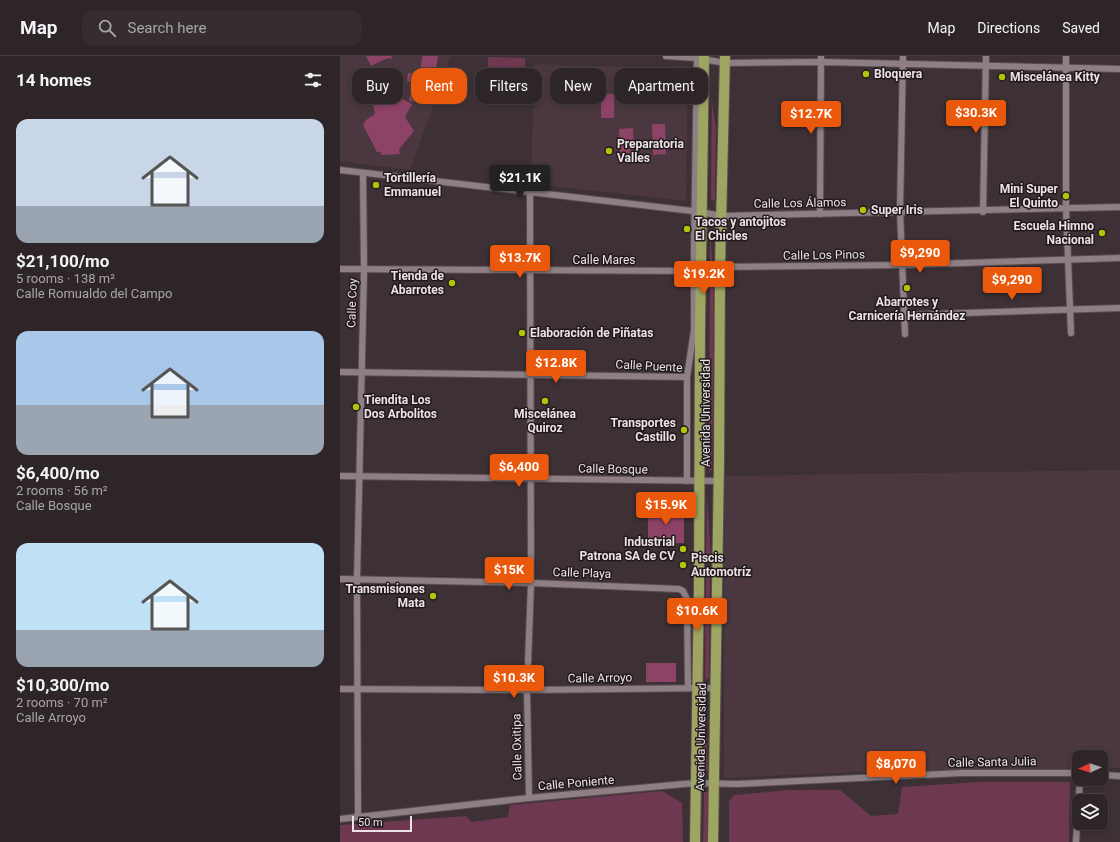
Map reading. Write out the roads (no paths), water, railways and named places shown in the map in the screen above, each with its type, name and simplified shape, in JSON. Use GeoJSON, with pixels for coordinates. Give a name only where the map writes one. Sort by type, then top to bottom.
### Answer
{"type":"FeatureCollection","features":[{"type":"Feature","properties":{"kind":"main road","name":"Avenida Universidad"},"geometry":{"type":"LineString","coordinates":[[695,842],[692,688],[699,586],[698,211],[702,58]]}},
{"type":"Feature","properties":{"kind":"main road","name":"Avenida Universidad"},"geometry":{"type":"LineString","coordinates":[[712,842],[719,481],[720,267],[725,59]]}},
{"type":"Feature","properties":{"kind":"street"},"geometry":{"type":"LineString","coordinates":[[666,56],[725,59],[821,59],[986,67],[1120,69]]}},
{"type":"Feature","properties":{"kind":"street"},"geometry":{"type":"LineString","coordinates":[[903,56],[900,211],[905,334]]}},
{"type":"Feature","properties":{"kind":"street"},"geometry":{"type":"LineString","coordinates":[[983,212],[986,56]]}},
{"type":"Feature","properties":{"kind":"street"},"geometry":{"type":"LineString","coordinates":[[1066,56],[1066,209],[1071,334]]}},
{"type":"Feature","properties":{"kind":"street"},"geometry":{"type":"LineString","coordinates":[[820,214],[821,59]]}},
{"type":"Feature","properties":{"kind":"street","name":"Calle Los Álamos"},"geometry":{"type":"LineString","coordinates":[[340,170],[698,211],[721,216],[900,211],[983,212],[1120,207]]}},
{"type":"Feature","properties":{"kind":"street","name":"Calle Coy"},"geometry":{"type":"LineString","coordinates":[[358,817],[357,580],[360,372],[364,270],[363,173]]}},
{"type":"Feature","properties":{"kind":"street","name":"Calle Oxitipa"},"geometry":{"type":"LineString","coordinates":[[529,798],[526,690],[531,583],[530,191]]}},
{"type":"Feature","properties":{"kind":"street","name":"Calle Los Pinos"},"geometry":{"type":"LineString","coordinates":[[720,267],[902,265],[1120,258]]}},
{"type":"Feature","properties":{"kind":"street","name":"Calle Mares"},"geometry":{"type":"LineString","coordinates":[[340,269],[698,271]]}},
{"type":"Feature","properties":{"kind":"street"},"geometry":{"type":"LineString","coordinates":[[687,377],[694,330],[698,271]]}},
{"type":"Feature","properties":{"kind":"street"},"geometry":{"type":"LineString","coordinates":[[904,315],[1070,308],[1120,308]]}},
{"type":"Feature","properties":{"kind":"street","name":"Calle Puente"},"geometry":{"type":"LineString","coordinates":[[340,372],[687,377],[687,481]]}},
{"type":"Feature","properties":{"kind":"street","name":"Calle Bosque"},"geometry":{"type":"LineString","coordinates":[[340,476],[531,480],[719,481]]}},
{"type":"Feature","properties":{"kind":"street","name":"Calle Playa"},"geometry":{"type":"LineString","coordinates":[[340,579],[531,583],[680,589],[683,591],[687,600],[692,688]]}},
{"type":"Feature","properties":{"kind":"street","name":"Calle Arroyo"},"geometry":{"type":"LineString","coordinates":[[340,689],[526,690],[716,688]]}},
{"type":"Feature","properties":{"kind":"street","name":"Calle Santa Julia"},"geometry":{"type":"LineString","coordinates":[[695,783],[737,784],[962,773],[1072,774]]}},
{"type":"Feature","properties":{"kind":"street"},"geometry":{"type":"LineString","coordinates":[[1108,775],[1120,776]]}},
{"type":"Feature","properties":{"kind":"street","name":"Calle Poniente"},"geometry":{"type":"LineString","coordinates":[[340,819],[529,798],[695,783]]}},
{"type":"Feature","properties":{"kind":"street"},"geometry":{"type":"LineString","coordinates":[[1076,842],[1080,786]]}},
{"type":"Feature","properties":{"kind":"place","name":"Bloquera"},"geometry":{"type":"Point","coordinates":[866,74]}},
{"type":"Feature","properties":{"kind":"place","name":"Miscelánea Kitty"},"geometry":{"type":"Point","coordinates":[1002,77]}},
{"type":"Feature","properties":{"kind":"place","name":"Preparatoria Valles"},"geometry":{"type":"Point","coordinates":[609,151]}},
{"type":"Feature","properties":{"kind":"place","name":"Tortillería Emmanuel"},"geometry":{"type":"Point","coordinates":[376,185]}},
{"type":"Feature","properties":{"kind":"place","name":"Mini Super El Quinto"},"geometry":{"type":"Point","coordinates":[1066,196]}},
{"type":"Feature","properties":{"kind":"place","name":"Super Iris"},"geometry":{"type":"Point","coordinates":[863,210]}},
{"type":"Feature","properties":{"kind":"place","name":"Tacos y antojitos El Chicles"},"geometry":{"type":"Point","coordinates":[687,229]}},
{"type":"Feature","properties":{"kind":"place","name":"Escuela Himno Nacional"},"geometry":{"type":"Point","coordinates":[1102,233]}},
{"type":"Feature","properties":{"kind":"place","name":"Tienda de Abarrotes"},"geometry":{"type":"Point","coordinates":[452,283]}},
{"type":"Feature","properties":{"kind":"place","name":"Abarrotes y Carnicería Hernández"},"geometry":{"type":"Point","coordinates":[907,288]}},
{"type":"Feature","properties":{"kind":"place","name":"Elaboración de Piñatas"},"geometry":{"type":"Point","coordinates":[522,333]}},
{"type":"Feature","properties":{"kind":"place","name":"Miscelánea Quiroz"},"geometry":{"type":"Point","coordinates":[545,401]}},
{"type":"Feature","properties":{"kind":"place","name":"Tiendita Los Dos Arbolitos"},"geometry":{"type":"Point","coordinates":[356,407]}},
{"type":"Feature","properties":{"kind":"place","name":"Transportes Castillo"},"geometry":{"type":"Point","coordinates":[684,430]}},
{"type":"Feature","properties":{"kind":"place","name":"Industrial Patrona SA de CV"},"geometry":{"type":"Point","coordinates":[683,549]}},
{"type":"Feature","properties":{"kind":"place","name":"Piscis Automotríz"},"geometry":{"type":"Point","coordinates":[683,565]}},
{"type":"Feature","properties":{"kind":"place","name":"Transmisiones Mata"},"geometry":{"type":"Point","coordinates":[433,596]}}]}
